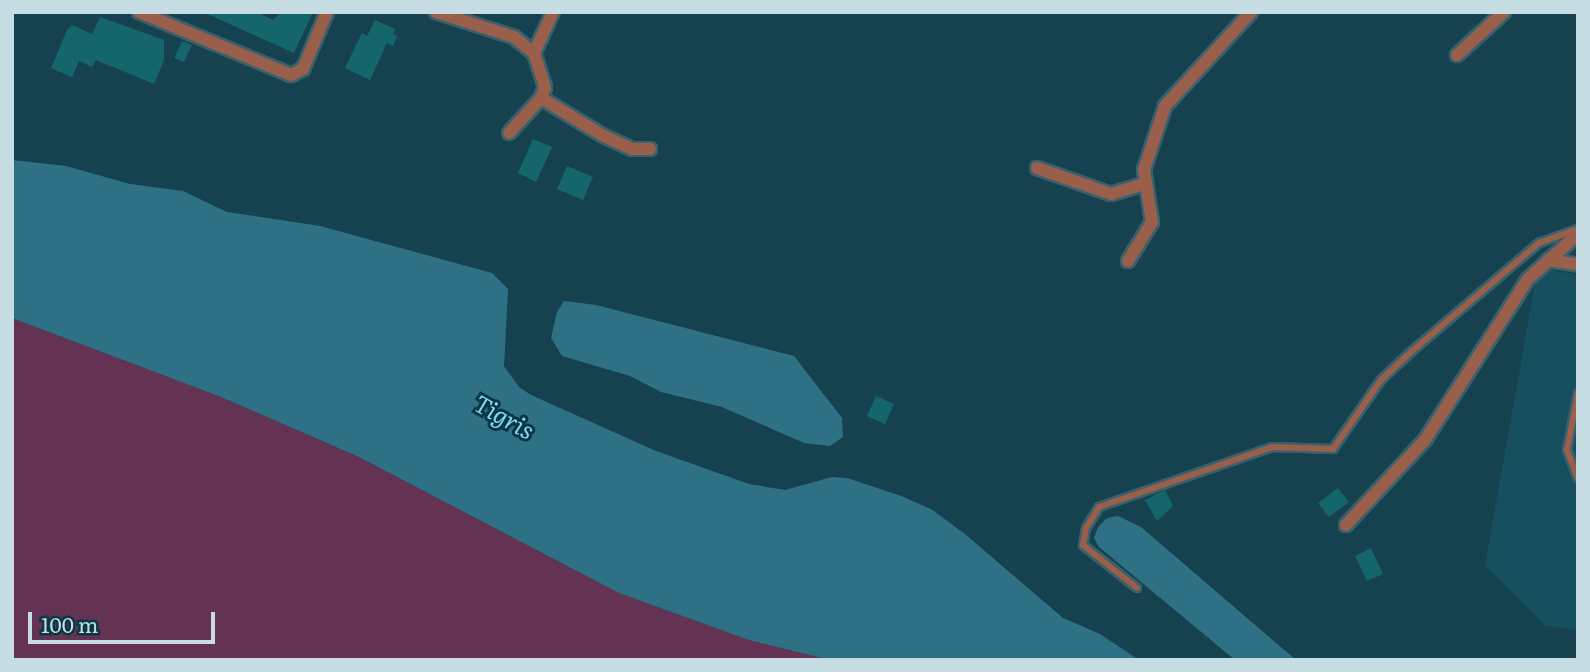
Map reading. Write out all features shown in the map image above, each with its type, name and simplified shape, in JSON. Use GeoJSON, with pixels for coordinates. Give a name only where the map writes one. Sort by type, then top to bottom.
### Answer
{"type":"FeatureCollection","features":[{"type":"Feature","properties":{"kind":"street"},"geometry":{"type":"LineString","coordinates":[[139,12],[291,75],[303,69],[327,12]]}},
{"type":"Feature","properties":{"kind":"street"},"geometry":{"type":"LineString","coordinates":[[436,12],[465,17],[522,41],[534,53],[545,78],[541,99],[509,132]]}},
{"type":"Feature","properties":{"kind":"street"},"geometry":{"type":"LineString","coordinates":[[534,53],[553,12]]}},
{"type":"Feature","properties":{"kind":"street"},"geometry":{"type":"LineString","coordinates":[[1128,261],[1152,222],[1144,170],[1165,106],[1251,12]]}},
{"type":"Feature","properties":{"kind":"street"},"geometry":{"type":"LineString","coordinates":[[1457,55],[1504,12]]}},
{"type":"Feature","properties":{"kind":"street"},"geometry":{"type":"LineString","coordinates":[[541,99],[602,135],[632,149],[650,149]]}},
{"type":"Feature","properties":{"kind":"street"},"geometry":{"type":"LineString","coordinates":[[1037,167],[1111,194],[1146,183]]}},
{"type":"Feature","properties":{"kind":"street"},"geometry":{"type":"LineString","coordinates":[[1346,525],[1413,455],[1469,376],[1528,279],[1578,234]]}},
{"type":"Feature","properties":{"kind":"street"},"geometry":{"type":"LineString","coordinates":[[1548,260],[1578,265]]}},
{"type":"Feature","properties":{"kind":"lane"},"geometry":{"type":"LineString","coordinates":[[1137,589],[1083,545],[1086,528],[1099,507],[1272,447],[1333,449],[1381,380],[1412,351],[1539,243],[1578,229]]}},
{"type":"Feature","properties":{"kind":"lane"},"geometry":{"type":"LineString","coordinates":[[1578,393],[1567,450],[1578,478]]}},
{"type":"Feature","properties":{"kind":"shaded area"},"geometry":{"type":"Polygon","coordinates":[[[1546,269],[1578,275],[1578,631],[1545,625],[1485,565],[1535,283],[1546,269]]]}},
{"type":"Feature","properties":{"kind":"shaded area"},"geometry":{"type":"Polygon","coordinates":[[[12,318],[221,397],[359,457],[619,593],[749,640],[830,660],[12,660],[12,318]]]}},
{"type":"Feature","properties":{"kind":"water","name":"Tigris"},"geometry":{"type":"Polygon","coordinates":[[[12,160],[66,166],[130,184],[183,191],[227,212],[320,226],[492,273],[508,289],[504,366],[519,387],[531,395],[656,451],[749,484],[785,490],[832,477],[847,478],[931,509],[965,534],[1063,618],[1100,634],[1139,660],[830,660],[749,640],[619,593],[359,457],[221,397],[12,318],[12,160]]]}},
{"type":"Feature","properties":{"kind":"water"},"geometry":{"type":"Polygon","coordinates":[[[564,301],[596,305],[794,356],[842,418],[843,437],[830,446],[804,443],[722,407],[661,392],[630,376],[562,356],[551,338],[557,312],[564,301]]]}},
{"type":"Feature","properties":{"kind":"water"},"geometry":{"type":"Polygon","coordinates":[[[1118,516],[1141,527],[1296,660],[1235,660],[1099,547],[1094,538],[1098,527],[1107,518],[1118,516]]]}},
{"type":"Feature","properties":{"kind":"building"},"geometry":{"type":"Polygon","coordinates":[[[203,12],[256,12],[273,20],[281,12],[313,12],[294,53],[203,12]]]}},
{"type":"Feature","properties":{"kind":"building"},"geometry":{"type":"Polygon","coordinates":[[[100,17],[164,40],[164,60],[154,84],[96,60],[92,67],[79,61],[72,77],[51,68],[67,30],[72,25],[92,34],[100,17]]]}},
{"type":"Feature","properties":{"kind":"building"},"geometry":{"type":"Polygon","coordinates":[[[375,20],[395,29],[393,34],[397,36],[393,46],[387,43],[370,80],[345,68],[362,33],[367,36],[375,20]]]}},
{"type":"Feature","properties":{"kind":"building"},"geometry":{"type":"Polygon","coordinates":[[[182,41],[192,45],[184,62],[174,58],[182,41]]]}},
{"type":"Feature","properties":{"kind":"building"},"geometry":{"type":"Polygon","coordinates":[[[533,139],[552,147],[536,182],[518,173],[533,139]]]}},
{"type":"Feature","properties":{"kind":"building"},"geometry":{"type":"Polygon","coordinates":[[[567,166],[593,177],[583,200],[557,189],[567,166]]]}},
{"type":"Feature","properties":{"kind":"building"},"geometry":{"type":"Polygon","coordinates":[[[876,396],[894,404],[885,424],[867,416],[876,396]]]}},
{"type":"Feature","properties":{"kind":"building"},"geometry":{"type":"Polygon","coordinates":[[[1338,488],[1349,502],[1329,517],[1318,503],[1338,488]]]}},
{"type":"Feature","properties":{"kind":"building"},"geometry":{"type":"Polygon","coordinates":[[[1165,490],[1173,506],[1157,521],[1145,500],[1165,490]]]}},
{"type":"Feature","properties":{"kind":"building"},"geometry":{"type":"Polygon","coordinates":[[[1371,548],[1383,574],[1367,581],[1355,556],[1371,548]]]}}]}
